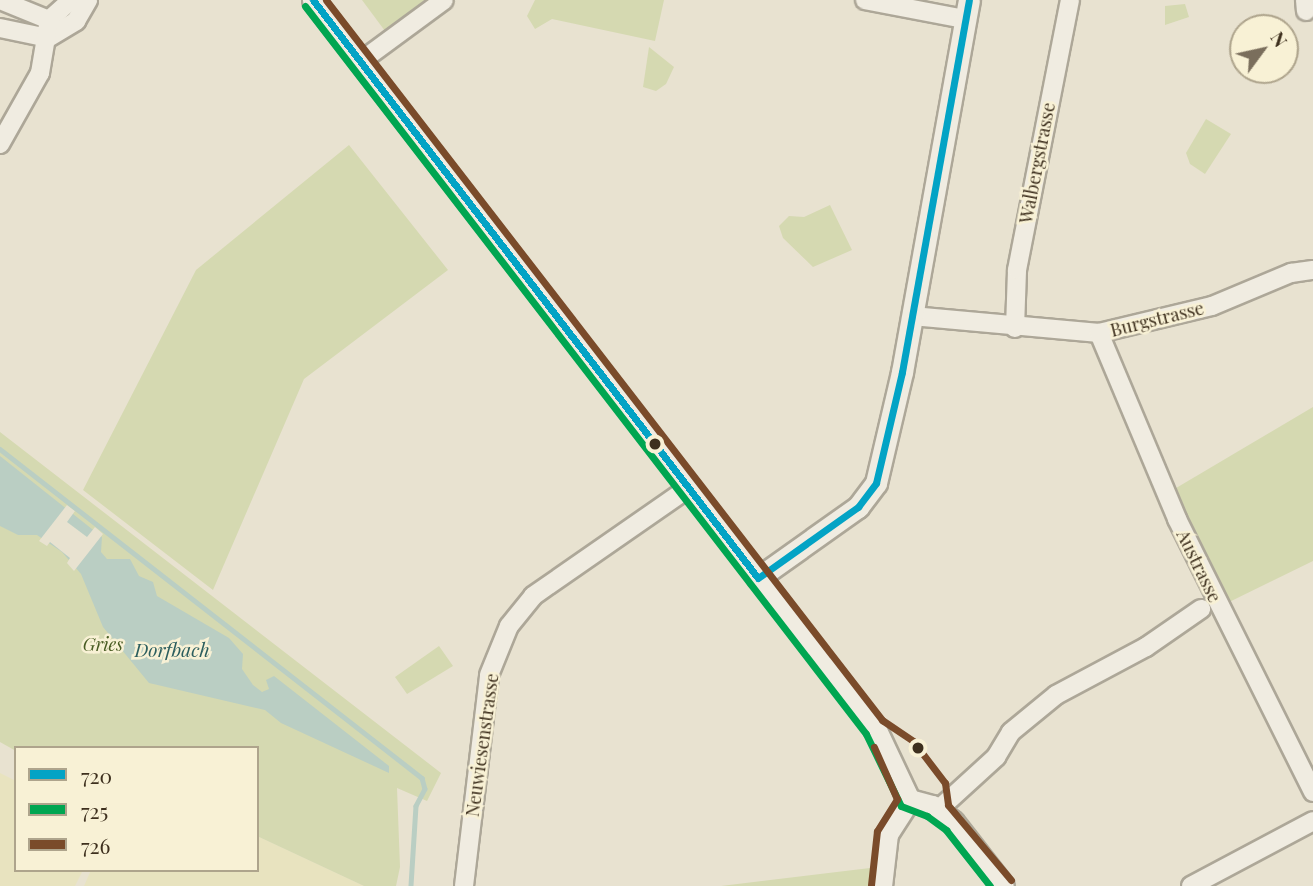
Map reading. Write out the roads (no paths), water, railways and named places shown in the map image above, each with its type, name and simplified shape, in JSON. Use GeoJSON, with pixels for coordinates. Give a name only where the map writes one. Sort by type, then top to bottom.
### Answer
{"type":"FeatureCollection","features":[{"type":"Feature","properties":{"kind":"street"},"geometry":{"type":"LineString","coordinates":[[0,0],[48,29]]}},
{"type":"Feature","properties":{"kind":"street"},"geometry":{"type":"LineString","coordinates":[[0,144],[40,74],[48,29],[71,0]]}},
{"type":"Feature","properties":{"kind":"street"},"geometry":{"type":"LineString","coordinates":[[0,28],[48,29],[76,21],[88,0]]}},
{"type":"Feature","properties":{"kind":"street"},"geometry":{"type":"LineString","coordinates":[[313,0],[879,734],[909,800],[938,810],[953,822],[1003,886]]}},
{"type":"Feature","properties":{"kind":"street"},"geometry":{"type":"LineString","coordinates":[[360,62],[444,0]]}},
{"type":"Feature","properties":{"kind":"street"},"geometry":{"type":"LineString","coordinates":[[758,578],[849,514],[870,492],[885,454],[912,316],[967,10],[865,0]]}},
{"type":"Feature","properties":{"kind":"street","name":"Walbergstrasse"},"geometry":{"type":"LineString","coordinates":[[1015,328],[1017,270],[1070,0]]}},
{"type":"Feature","properties":{"kind":"street","name":"Burgstrasse"},"geometry":{"type":"LineString","coordinates":[[912,316],[1015,328],[1099,333],[1212,306],[1291,273],[1313,270]]}},
{"type":"Feature","properties":{"kind":"street","name":"Austrasse"},"geometry":{"type":"LineString","coordinates":[[1099,333],[1181,529],[1313,792]]}},
{"type":"Feature","properties":{"kind":"street","name":"Neuwiesenstrasse"},"geometry":{"type":"LineString","coordinates":[[464,886],[489,675],[509,625],[533,596],[690,487]]}},
{"type":"Feature","properties":{"kind":"street"},"geometry":{"type":"LineString","coordinates":[[938,810],[996,757],[1011,732],[1056,695],[1146,647],[1201,609]]}},
{"type":"Feature","properties":{"kind":"street"},"geometry":{"type":"LineString","coordinates":[[881,886],[887,834],[909,800]]}},
{"type":"Feature","properties":{"kind":"street"},"geometry":{"type":"LineString","coordinates":[[1191,886],[1313,821]]}},
{"type":"Feature","properties":{"kind":"water","name":"Dorfbach"},"geometry":{"type":"Polygon","coordinates":[[[0,456],[102,537],[101,552],[107,559],[130,559],[139,576],[153,582],[157,596],[229,638],[243,654],[242,669],[253,685],[262,692],[269,689],[266,680],[274,676],[389,766],[389,773],[281,723],[265,710],[149,683],[103,627],[81,574],[62,552],[37,535],[18,535],[0,526],[0,456]]]}},
{"type":"Feature","properties":{"kind":"waterway","name":"Dorfbach"},"geometry":{"type":"LineString","coordinates":[[0,449],[422,778],[425,789],[416,806],[411,886]]}},
{"type":"Feature","properties":{"kind":"park label","name":"Gries"},"geometry":{"type":"Point","coordinates":[103,644]}}]}
